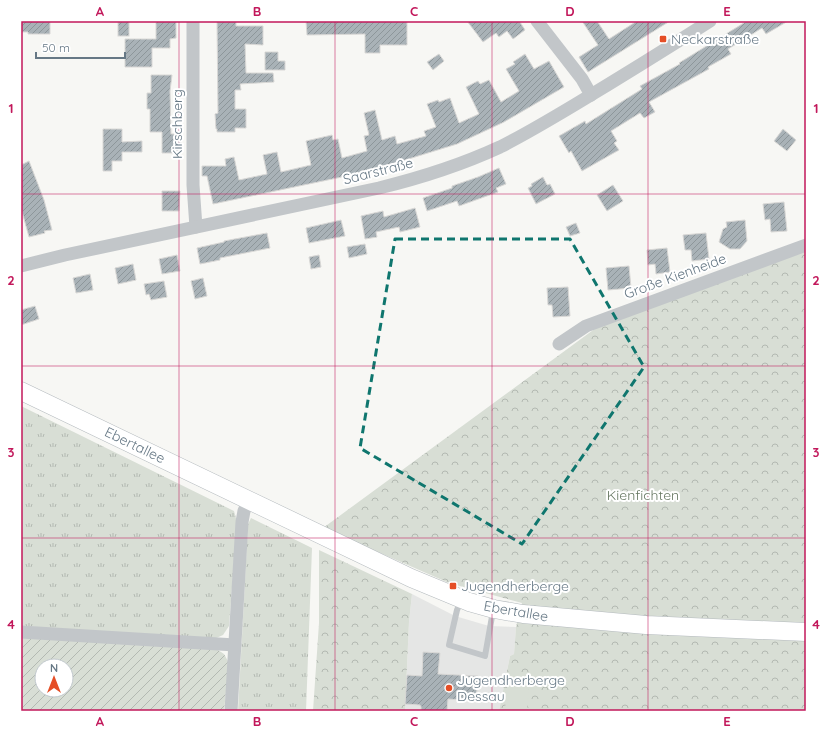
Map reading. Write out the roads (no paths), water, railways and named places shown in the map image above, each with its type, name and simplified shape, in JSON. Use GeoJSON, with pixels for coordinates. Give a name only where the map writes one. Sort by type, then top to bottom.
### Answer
{"type":"FeatureCollection","features":[{"type":"Feature","properties":{"kind":"street","name":"Kirschberg"},"geometry":{"type":"LineString","coordinates":[[193,21],[193,185],[196,227]]}},
{"type":"Feature","properties":{"kind":"street"},"geometry":{"type":"LineString","coordinates":[[537,21],[582,79],[591,94]]}},
{"type":"Feature","properties":{"kind":"street","name":"Saarstraße"},"geometry":{"type":"LineString","coordinates":[[22,264],[380,188],[419,178],[501,146],[542,124],[710,21]]}},
{"type":"Feature","properties":{"kind":"street","name":"Große Kienheide"},"geometry":{"type":"LineString","coordinates":[[559,344],[586,326],[806,245]]}},
{"type":"Feature","properties":{"kind":"street","name":"Ebertallee"},"geometry":{"type":"LineString","coordinates":[[21,391],[411,578],[461,600],[494,609],[545,617],[721,629],[806,632]]}},
{"type":"Feature","properties":{"kind":"street"},"geometry":{"type":"LineString","coordinates":[[231,711],[242,522],[244,511],[249,500]]}},
{"type":"Feature","properties":{"kind":"street"},"geometry":{"type":"LineString","coordinates":[[21,632],[235,645]]}},
{"type":"Feature","properties":{"kind":"lane"},"geometry":{"type":"LineString","coordinates":[[461,600],[457,610],[449,645],[484,656],[494,609]]}},
{"type":"Feature","properties":{"kind":"place","name":"Neckarstraße"},"geometry":{"type":"Point","coordinates":[663,39]}},
{"type":"Feature","properties":{"kind":"place","name":"Jugendherberge"},"geometry":{"type":"Point","coordinates":[453,586]}},
{"type":"Feature","properties":{"kind":"place","name":"Jugendherberge Dessau"},"geometry":{"type":"Point","coordinates":[449,688]}},
{"type":"Feature","properties":{"kind":"park label","name":"Kienfichten"},"geometry":{"type":"Point","coordinates":[643,495]}}]}
